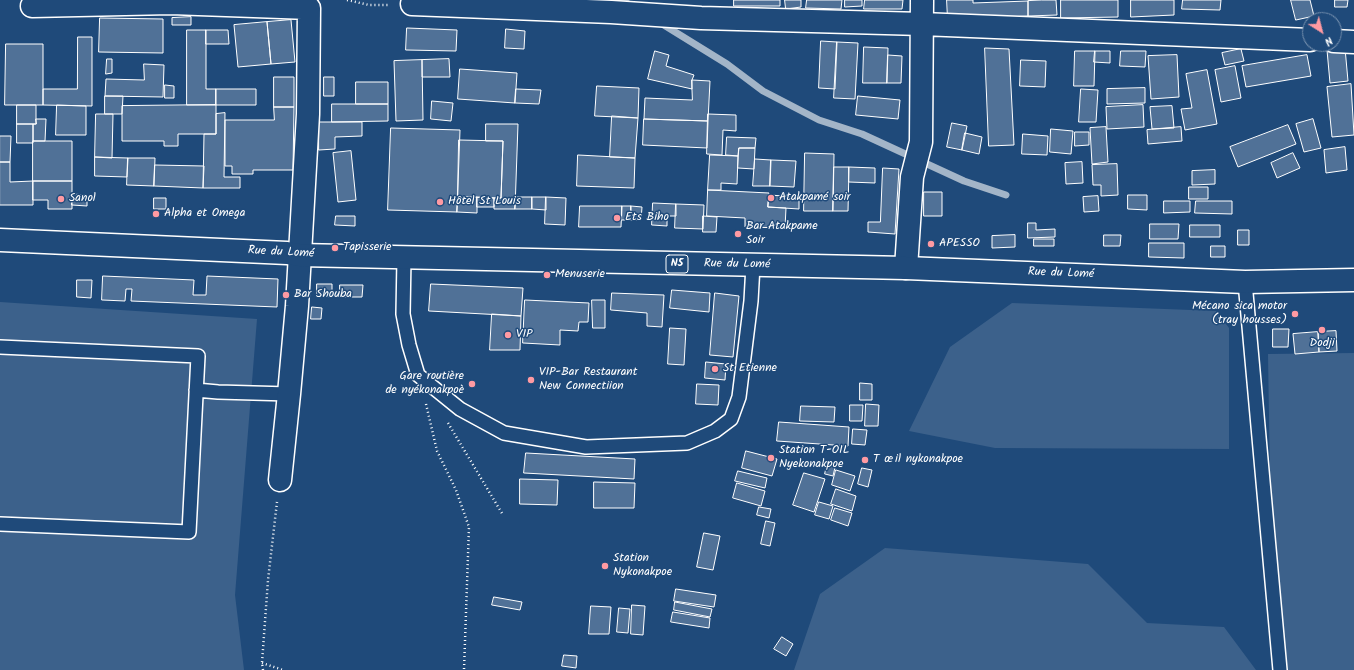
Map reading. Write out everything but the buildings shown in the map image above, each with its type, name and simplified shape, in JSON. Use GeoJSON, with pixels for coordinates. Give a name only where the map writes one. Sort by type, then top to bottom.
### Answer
{"type":"FeatureCollection","features":[{"type":"Feature","properties":{"kind":"street"},"geometry":{"type":"LineString","coordinates":[[906,268],[912,177],[921,142],[922,0]]}},
{"type":"Feature","properties":{"kind":"street"},"geometry":{"type":"LineString","coordinates":[[32,6],[171,3],[309,8],[308,114],[297,306],[280,480]]}},
{"type":"Feature","properties":{"kind":"street"},"geometry":{"type":"LineString","coordinates":[[412,4],[611,12],[701,18],[922,24],[1302,40]]}},
{"type":"Feature","properties":{"kind":"street"},"geometry":{"type":"LineString","coordinates":[[1342,41],[1354,42]]}},
{"type":"Feature","properties":{"kind":"street","name":"Rue du Lomé"},"geometry":{"type":"LineString","coordinates":[[0,240],[271,252],[299,255],[906,268],[1245,282],[1354,280]]}},
{"type":"Feature","properties":{"kind":"lane"},"geometry":{"type":"LineString","coordinates":[[404,258],[403,314],[409,345],[418,375],[460,409],[504,433],[586,447],[687,443],[715,431],[731,419],[738,397],[751,300],[753,265]]}},
{"type":"Feature","properties":{"kind":"lane"},"geometry":{"type":"LineString","coordinates":[[1245,282],[1280,670]]}},
{"type":"Feature","properties":{"kind":"lane"},"geometry":{"type":"LineString","coordinates":[[0,347],[198,356],[189,532],[0,524]]}},
{"type":"Feature","properties":{"kind":"lane"},"geometry":{"type":"LineString","coordinates":[[196,390],[289,394]]}},
{"type":"Feature","properties":{"kind":"path"},"geometry":{"type":"LineString","coordinates":[[347,0],[369,5],[412,4]]}},
{"type":"Feature","properties":{"kind":"path"},"geometry":{"type":"LineString","coordinates":[[418,375],[437,451],[456,490],[469,527],[464,670]]}},
{"type":"Feature","properties":{"kind":"path"},"geometry":{"type":"LineString","coordinates":[[447,421],[503,515]]}},
{"type":"Feature","properties":{"kind":"path"},"geometry":{"type":"LineString","coordinates":[[263,670],[262,663],[268,580],[280,480]]}},
{"type":"Feature","properties":{"kind":"path"},"geometry":{"type":"LineString","coordinates":[[262,663],[283,670]]}},
{"type":"Feature","properties":{"kind":"shaded area"},"geometry":{"type":"Polygon","coordinates":[[[0,302],[257,319],[235,595],[244,670],[0,670],[0,302]]]}},
{"type":"Feature","properties":{"kind":"shaded area"},"geometry":{"type":"Polygon","coordinates":[[[1012,303],[1216,311],[1229,328],[1229,449],[995,448],[909,431],[950,347],[1012,303]]]}},
{"type":"Feature","properties":{"kind":"shaded area"},"geometry":{"type":"Polygon","coordinates":[[[1354,353],[1354,670],[1273,670],[1268,354],[1354,353]]]}},
{"type":"Feature","properties":{"kind":"shaded area"},"geometry":{"type":"Polygon","coordinates":[[[885,548],[1088,564],[1147,623],[1224,627],[1256,670],[794,670],[820,594],[885,548]]]}},
{"type":"Feature","properties":{"kind":"waterway"},"geometry":{"type":"LineString","coordinates":[[622,0],[633,7]]}},
{"type":"Feature","properties":{"kind":"waterway"},"geometry":{"type":"LineString","coordinates":[[659,22],[727,64],[763,91],[819,120],[862,134],[964,181],[1006,195]]}},
{"type":"Feature","properties":{"kind":"place","name":"Atakpamé soir"},"geometry":{"type":"Point","coordinates":[771,198]}},
{"type":"Feature","properties":{"kind":"place","name":"Sanol"},"geometry":{"type":"Point","coordinates":[61,199]}},
{"type":"Feature","properties":{"kind":"place","name":"Hôtel St Louis"},"geometry":{"type":"Point","coordinates":[440,202]}},
{"type":"Feature","properties":{"kind":"place","name":"Alpha et Omega"},"geometry":{"type":"Point","coordinates":[156,214]}},
{"type":"Feature","properties":{"kind":"place","name":"Ets Biho"},"geometry":{"type":"Point","coordinates":[617,218]}},
{"type":"Feature","properties":{"kind":"place","name":"Bar Atakpame Soir"},"geometry":{"type":"Point","coordinates":[738,234]}},
{"type":"Feature","properties":{"kind":"place","name":"APESSO"},"geometry":{"type":"Point","coordinates":[931,244]}},
{"type":"Feature","properties":{"kind":"place","name":"Tapisserie"},"geometry":{"type":"Point","coordinates":[335,248]}},
{"type":"Feature","properties":{"kind":"place","name":"Menuserie"},"geometry":{"type":"Point","coordinates":[547,275]}},
{"type":"Feature","properties":{"kind":"place","name":"Bar Shouba"},"geometry":{"type":"Point","coordinates":[286,295]}},
{"type":"Feature","properties":{"kind":"place","name":"Mécano sica motor (tray housses)"},"geometry":{"type":"Point","coordinates":[1295,314]}},
{"type":"Feature","properties":{"kind":"place","name":"Dodji"},"geometry":{"type":"Point","coordinates":[1322,330]}},
{"type":"Feature","properties":{"kind":"place","name":"VIP"},"geometry":{"type":"Point","coordinates":[508,335]}},
{"type":"Feature","properties":{"kind":"place","name":"St Etienne"},"geometry":{"type":"Point","coordinates":[715,369]}},
{"type":"Feature","properties":{"kind":"place","name":"VIP-Bar Restaurant New Connectiion"},"geometry":{"type":"Point","coordinates":[531,380]}},
{"type":"Feature","properties":{"kind":"place","name":"Gare routière de nyékonakpoè"},"geometry":{"type":"Point","coordinates":[472,384]}},
{"type":"Feature","properties":{"kind":"place","name":"Station T-OIL Nyekonakpoe"},"geometry":{"type":"Point","coordinates":[771,458]}},
{"type":"Feature","properties":{"kind":"place","name":"T œil nykonakpoe"},"geometry":{"type":"Point","coordinates":[865,460]}},
{"type":"Feature","properties":{"kind":"place","name":"Station Nykonakpoe"},"geometry":{"type":"Point","coordinates":[605,566]}}]}
